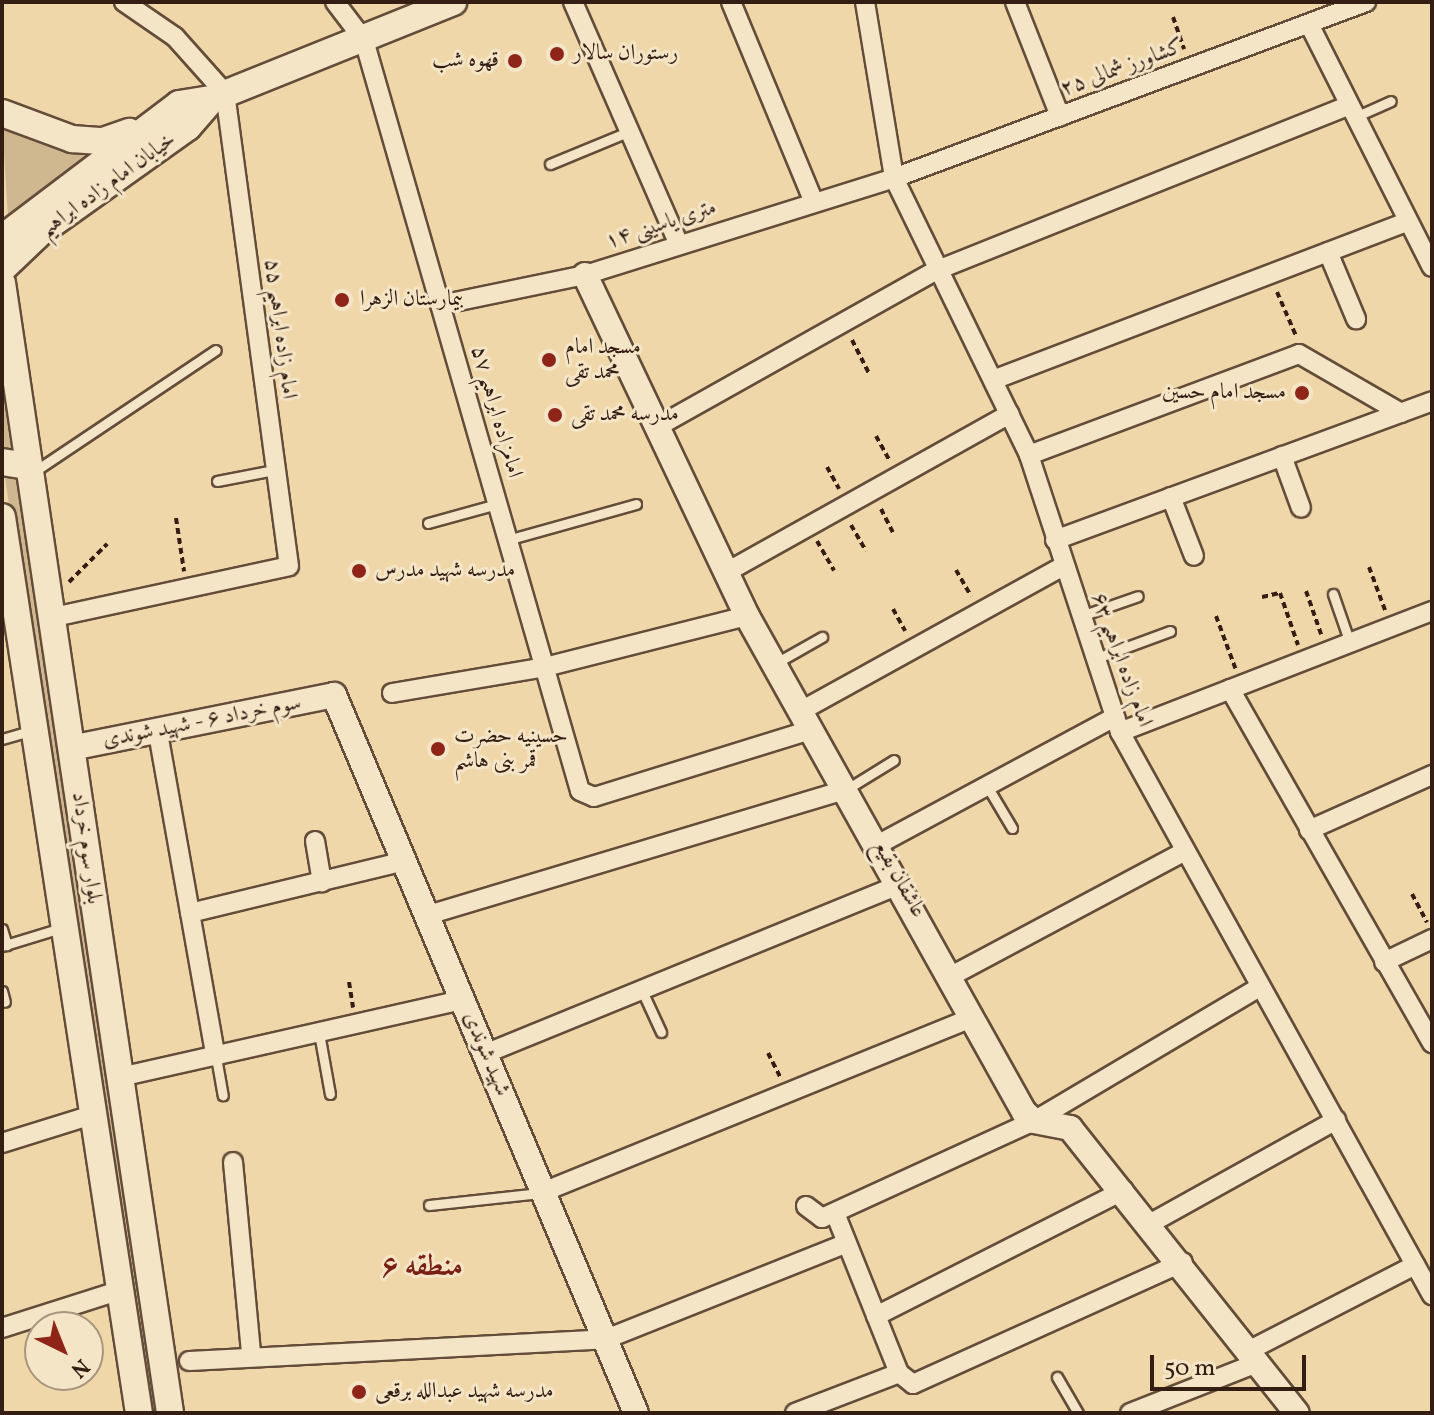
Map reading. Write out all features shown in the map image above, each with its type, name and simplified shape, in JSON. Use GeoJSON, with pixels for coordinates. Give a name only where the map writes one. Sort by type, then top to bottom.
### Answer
{"type":"FeatureCollection","features":[{"type":"Feature","properties":{"kind":"main road","name":"خیابان امام زاده ابراهیم"},"geometry":{"type":"LineString","coordinates":[[2,238],[140,128],[179,104],[218,96],[453,2]]}},
{"type":"Feature","properties":{"kind":"main road","name":"خیابان امام زاده ابراهیم"},"geometry":{"type":"LineString","coordinates":[[2,269],[42,231],[188,127],[218,96]]}},
{"type":"Feature","properties":{"kind":"main road"},"geometry":{"type":"LineString","coordinates":[[2,113],[72,139],[103,141],[140,128]]}},
{"type":"Feature","properties":{"kind":"main road","name":"بلوار سوم خرداد"},"geometry":{"type":"LineString","coordinates":[[2,283],[20,467],[52,609],[170,1413]]}},
{"type":"Feature","properties":{"kind":"main road","name":"بلوار سوم خرداد"},"geometry":{"type":"LineString","coordinates":[[2,517],[7,578],[38,728],[139,1413]]}},
{"type":"Feature","properties":{"kind":"street"},"geometry":{"type":"LineString","coordinates":[[124,2],[175,37],[218,96]]}},
{"type":"Feature","properties":{"kind":"street"},"geometry":{"type":"LineString","coordinates":[[335,2],[364,40]]}},
{"type":"Feature","properties":{"kind":"street"},"geometry":{"type":"LineString","coordinates":[[573,2],[679,245]]}},
{"type":"Feature","properties":{"kind":"street"},"geometry":{"type":"LineString","coordinates":[[731,2],[813,200]]}},
{"type":"Feature","properties":{"kind":"street","name":"امام زاده ابراهیم ۶۳"},"geometry":{"type":"LineString","coordinates":[[865,2],[894,178],[935,271],[1029,455],[1078,617],[1118,725],[1183,852],[1432,1295]]}},
{"type":"Feature","properties":{"kind":"street"},"geometry":{"type":"LineString","coordinates":[[1015,2],[1060,116]]}},
{"type":"Feature","properties":{"kind":"street","name":"کشاورز شمالی ۲۵"},"geometry":{"type":"LineString","coordinates":[[894,178],[1366,2]]}},
{"type":"Feature","properties":{"kind":"street"},"geometry":{"type":"LineString","coordinates":[[1309,24],[1432,267]]}},
{"type":"Feature","properties":{"kind":"street","name":"امامزاده ابراهیم ۵۷"},"geometry":{"type":"LineString","coordinates":[[364,40],[507,540],[586,795],[805,721]]}},
{"type":"Feature","properties":{"kind":"street","name":"امام زاده ابراهیم ۵۵"},"geometry":{"type":"LineString","coordinates":[[187,591],[287,570],[218,96]]}},
{"type":"Feature","properties":{"kind":"street"},"geometry":{"type":"LineString","coordinates":[[657,427],[844,325],[935,271],[1352,111]]}},
{"type":"Feature","properties":{"kind":"street","name":"۱۴ متری یاسینی"},"geometry":{"type":"LineString","coordinates":[[440,305],[585,275],[813,200],[894,178]]}},
{"type":"Feature","properties":{"kind":"street"},"geometry":{"type":"LineString","coordinates":[[993,380],[1407,222]]}},
{"type":"Feature","properties":{"kind":"street"},"geometry":{"type":"LineString","coordinates":[[1328,252],[1356,319]]}},
{"type":"Feature","properties":{"kind":"street","name":"عاشقان بقیع"},"geometry":{"type":"LineString","coordinates":[[585,275],[725,573],[773,665],[879,844],[1034,1121]]}},
{"type":"Feature","properties":{"kind":"street"},"geometry":{"type":"LineString","coordinates":[[1029,455],[1299,354],[1401,413]]}},
{"type":"Feature","properties":{"kind":"street"},"geometry":{"type":"LineString","coordinates":[[1055,540],[1432,401]]}},
{"type":"Feature","properties":{"kind":"street"},"geometry":{"type":"LineString","coordinates":[[725,573],[870,488],[1010,414]]}},
{"type":"Feature","properties":{"kind":"street"},"geometry":{"type":"LineString","coordinates":[[1282,456],[1301,508]]}},
{"type":"Feature","properties":{"kind":"street"},"geometry":{"type":"LineString","coordinates":[[1171,497],[1194,556]]}},
{"type":"Feature","properties":{"kind":"street"},"geometry":{"type":"LineString","coordinates":[[805,721],[894,660],[1062,567]]}},
{"type":"Feature","properties":{"kind":"street"},"geometry":{"type":"LineString","coordinates":[[52,609],[187,591]]}},
{"type":"Feature","properties":{"kind":"street"},"geometry":{"type":"LineString","coordinates":[[879,844],[987,786],[1118,725],[1235,687],[1432,611]]}},
{"type":"Feature","properties":{"kind":"street"},"geometry":{"type":"LineString","coordinates":[[392,693],[545,667],[747,616]]}},
{"type":"Feature","properties":{"kind":"street"},"geometry":{"type":"LineString","coordinates":[[1235,687],[1309,830],[1432,1043]]}},
{"type":"Feature","properties":{"kind":"street","name":"سوم خرداد ۶ - شهید شوندی"},"geometry":{"type":"LineString","coordinates":[[71,748],[158,733],[334,695]]}},
{"type":"Feature","properties":{"kind":"street","name":"شهید شوندی"},"geometry":{"type":"LineString","coordinates":[[334,695],[636,1413]]}},
{"type":"Feature","properties":{"kind":"street"},"geometry":{"type":"LineString","coordinates":[[158,733],[216,1057]]}},
{"type":"Feature","properties":{"kind":"street"},"geometry":{"type":"LineString","coordinates":[[1309,830],[1427,777],[1432,797]]}},
{"type":"Feature","properties":{"kind":"street"},"geometry":{"type":"LineString","coordinates":[[428,915],[668,846],[847,789]]}},
{"type":"Feature","properties":{"kind":"street"},"geometry":{"type":"LineString","coordinates":[[315,841],[322,882]]}},
{"type":"Feature","properties":{"kind":"street"},"geometry":{"type":"LineString","coordinates":[[953,975],[1183,852]]}},
{"type":"Feature","properties":{"kind":"street"},"geometry":{"type":"LineString","coordinates":[[190,913],[405,861]]}},
{"type":"Feature","properties":{"kind":"street"},"geometry":{"type":"LineString","coordinates":[[487,1053],[643,993],[901,884]]}},
{"type":"Feature","properties":{"kind":"street"},"geometry":{"type":"LineString","coordinates":[[1384,962],[1432,939]]}},
{"type":"Feature","properties":{"kind":"street"},"geometry":{"type":"LineString","coordinates":[[806,1206],[816,1219],[835,1213],[1034,1121],[1260,987]]}},
{"type":"Feature","properties":{"kind":"street"},"geometry":{"type":"LineString","coordinates":[[120,1077],[463,1000]]}},
{"type":"Feature","properties":{"kind":"street"},"geometry":{"type":"LineString","coordinates":[[543,1192],[790,1097],[974,1017]]}},
{"type":"Feature","properties":{"kind":"street"},"geometry":{"type":"LineString","coordinates":[[2,1143],[95,1114]]}},
{"type":"Feature","properties":{"kind":"street"},"geometry":{"type":"LineString","coordinates":[[1151,1223],[1336,1120]]}},
{"type":"Feature","properties":{"kind":"street"},"geometry":{"type":"LineString","coordinates":[[1034,1121],[1070,1128],[1183,1262],[1297,1413]]}},
{"type":"Feature","properties":{"kind":"street"},"geometry":{"type":"LineString","coordinates":[[233,1162],[251,1354]]}},
{"type":"Feature","properties":{"kind":"street"},"geometry":{"type":"LineString","coordinates":[[876,1316],[1124,1190]]}},
{"type":"Feature","properties":{"kind":"street"},"geometry":{"type":"LineString","coordinates":[[835,1213],[903,1377]]}},
{"type":"Feature","properties":{"kind":"street"},"geometry":{"type":"LineString","coordinates":[[189,1361],[251,1354],[399,1351],[606,1339],[847,1243]]}},
{"type":"Feature","properties":{"kind":"street"},"geometry":{"type":"LineString","coordinates":[[795,1413],[903,1377],[922,1381],[1183,1262]]}},
{"type":"Feature","properties":{"kind":"street"},"geometry":{"type":"LineString","coordinates":[[1130,1413],[1252,1357],[1331,1309],[1415,1265]]}},
{"type":"Feature","properties":{"kind":"street"},"geometry":{"type":"LineString","coordinates":[[2,1328],[121,1290]]}},
{"type":"Feature","properties":{"kind":"lane"},"geometry":{"type":"LineString","coordinates":[[1352,111],[1391,101]]}},
{"type":"Feature","properties":{"kind":"lane"},"geometry":{"type":"LineString","coordinates":[[550,164],[630,131]]}},
{"type":"Feature","properties":{"kind":"lane"},"geometry":{"type":"LineString","coordinates":[[20,467],[216,350]]}},
{"type":"Feature","properties":{"kind":"lane"},"geometry":{"type":"LineString","coordinates":[[217,481],[274,470]]}},
{"type":"Feature","properties":{"kind":"lane"},"geometry":{"type":"LineString","coordinates":[[428,523],[497,504]]}},
{"type":"Feature","properties":{"kind":"lane"},"geometry":{"type":"LineString","coordinates":[[507,540],[636,504]]}},
{"type":"Feature","properties":{"kind":"lane"},"geometry":{"type":"LineString","coordinates":[[1333,594],[1350,643]]}},
{"type":"Feature","properties":{"kind":"lane"},"geometry":{"type":"LineString","coordinates":[[1078,617],[1138,596]]}},
{"type":"Feature","properties":{"kind":"lane"},"geometry":{"type":"LineString","coordinates":[[1093,659],[1170,631]]}},
{"type":"Feature","properties":{"kind":"lane"},"geometry":{"type":"LineString","coordinates":[[773,665],[822,637]]}},
{"type":"Feature","properties":{"kind":"lane"},"geometry":{"type":"LineString","coordinates":[[2,739],[38,728]]}},
{"type":"Feature","properties":{"kind":"lane"},"geometry":{"type":"LineString","coordinates":[[847,789],[894,760]]}},
{"type":"Feature","properties":{"kind":"lane"},"geometry":{"type":"LineString","coordinates":[[987,786],[1012,828]]}},
{"type":"Feature","properties":{"kind":"lane"},"geometry":{"type":"LineString","coordinates":[[2,929],[4,946],[67,926]]}},
{"type":"Feature","properties":{"kind":"lane"},"geometry":{"type":"LineString","coordinates":[[2,991],[5,1002]]}},
{"type":"Feature","properties":{"kind":"lane"},"geometry":{"type":"LineString","coordinates":[[643,993],[661,1032]]}},
{"type":"Feature","properties":{"kind":"lane"},"geometry":{"type":"LineString","coordinates":[[319,1033],[330,1094]]}},
{"type":"Feature","properties":{"kind":"lane"},"geometry":{"type":"LineString","coordinates":[[216,1057],[223,1095]]}},
{"type":"Feature","properties":{"kind":"lane"},"geometry":{"type":"LineString","coordinates":[[429,1205],[543,1192]]}},
{"type":"Feature","properties":{"kind":"lane"},"geometry":{"type":"LineString","coordinates":[[1057,1377],[1078,1413]]}},
{"type":"Feature","properties":{"kind":"path"},"geometry":{"type":"LineString","coordinates":[[1173,17],[1191,68]]}},
{"type":"Feature","properties":{"kind":"path"},"geometry":{"type":"LineString","coordinates":[[1269,274],[1299,354]]}},
{"type":"Feature","properties":{"kind":"path"},"geometry":{"type":"LineString","coordinates":[[844,325],[869,373]]}},
{"type":"Feature","properties":{"kind":"path"},"geometry":{"type":"LineString","coordinates":[[876,436],[897,474]]}},
{"type":"Feature","properties":{"kind":"path"},"geometry":{"type":"LineString","coordinates":[[827,467],[866,551]]}},
{"type":"Feature","properties":{"kind":"path"},"geometry":{"type":"LineString","coordinates":[[870,488],[894,535]]}},
{"type":"Feature","properties":{"kind":"path"},"geometry":{"type":"LineString","coordinates":[[176,518],[187,591]]}},
{"type":"Feature","properties":{"kind":"path"},"geometry":{"type":"LineString","coordinates":[[808,524],[834,570]]}},
{"type":"Feature","properties":{"kind":"path"},"geometry":{"type":"LineString","coordinates":[[52,609],[107,544]]}},
{"type":"Feature","properties":{"kind":"path"},"geometry":{"type":"LineString","coordinates":[[1369,567],[1392,627]]}},
{"type":"Feature","properties":{"kind":"path"},"geometry":{"type":"LineString","coordinates":[[956,570],[980,613]]}},
{"type":"Feature","properties":{"kind":"path"},"geometry":{"type":"LineString","coordinates":[[1306,591],[1327,652]]}},
{"type":"Feature","properties":{"kind":"path"},"geometry":{"type":"LineString","coordinates":[[1262,597],[1280,593],[1303,660]]}},
{"type":"Feature","properties":{"kind":"path"},"geometry":{"type":"LineString","coordinates":[[893,609],[915,648]]}},
{"type":"Feature","properties":{"kind":"path"},"geometry":{"type":"LineString","coordinates":[[1216,616],[1235,687]]}},
{"type":"Feature","properties":{"kind":"path"},"geometry":{"type":"LineString","coordinates":[[1412,894],[1432,931]]}},
{"type":"Feature","properties":{"kind":"shaded area"},"geometry":{"type":"Polygon","coordinates":[[[2,119],[102,148],[8,218],[2,119]]]}},
{"type":"Feature","properties":{"kind":"shaded area"},"geometry":{"type":"Polygon","coordinates":[[[2,392],[14,451],[2,452],[2,392]]]}},
{"type":"Feature","properties":{"kind":"shaded area"},"geometry":{"type":"Polygon","coordinates":[[[16,469],[156,1413],[145,1413],[4,471],[16,469]]]}},
{"type":"Feature","properties":{"kind":"place","name":"رستوران سالار"},"geometry":{"type":"Point","coordinates":[557,54]}},
{"type":"Feature","properties":{"kind":"place","name":"قهوه شب"},"geometry":{"type":"Point","coordinates":[515,61]}},
{"type":"Feature","properties":{"kind":"place","name":"بیمارستان الزهرا"},"geometry":{"type":"Point","coordinates":[342,300]}},
{"type":"Feature","properties":{"kind":"place","name":"مسجد امام محمد تقی"},"geometry":{"type":"Point","coordinates":[549,360]}},
{"type":"Feature","properties":{"kind":"place","name":"مسجد امام حسین"},"geometry":{"type":"Point","coordinates":[1302,393]}},
{"type":"Feature","properties":{"kind":"place","name":"مدرسه محمد تقی"},"geometry":{"type":"Point","coordinates":[555,415]}},
{"type":"Feature","properties":{"kind":"place","name":"مدرسه شهید مدرس"},"geometry":{"type":"Point","coordinates":[359,571]}},
{"type":"Feature","properties":{"kind":"place","name":"حسینیه حضرت قمر بنی هاشم"},"geometry":{"type":"Point","coordinates":[438,749]}},
{"type":"Feature","properties":{"kind":"place","name":"مدرسه شهید عبدالله برقعی"},"geometry":{"type":"Point","coordinates":[359,1392]}},
{"type":"Feature","properties":{"kind":"district","name":"منطقه ۶"},"geometry":{"type":"Point","coordinates":[422,1267]}}]}
